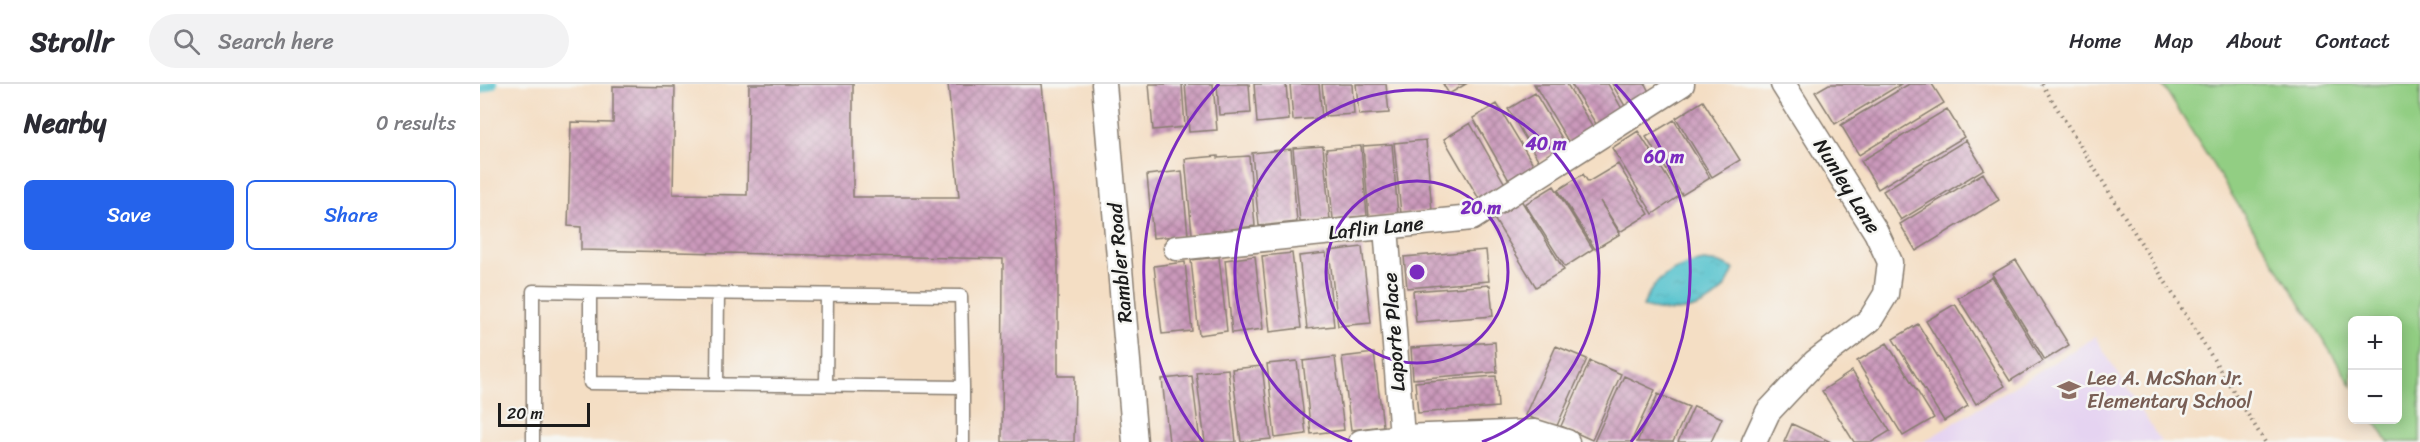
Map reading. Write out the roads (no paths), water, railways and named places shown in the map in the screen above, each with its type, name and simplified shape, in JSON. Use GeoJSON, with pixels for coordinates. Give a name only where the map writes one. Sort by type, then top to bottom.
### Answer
{"type":"FeatureCollection","features":[{"type":"Feature","properties":{"kind":"street","name":"Rambler Road"},"geometry":{"type":"LineString","coordinates":[[1104,84],[1135,442]]}},
{"type":"Feature","properties":{"kind":"street","name":"Laflin Lane"},"geometry":{"type":"LineString","coordinates":[[1176,248],[1472,218],[1682,84]]}},
{"type":"Feature","properties":{"kind":"street","name":"Nunley Lane"},"geometry":{"type":"LineString","coordinates":[[1754,442],[1768,412],[1815,362],[1870,320],[1886,294],[1890,262],[1876,231],[1783,84]]}},
{"type":"Feature","properties":{"kind":"street","name":"Laporte Place"},"geometry":{"type":"LineString","coordinates":[[1386,227],[1402,437]]}},
{"type":"Feature","properties":{"kind":"street"},"geometry":{"type":"LineString","coordinates":[[1361,442],[1402,437],[1535,432],[1567,442]]}},
{"type":"Feature","properties":{"kind":"lane"},"geometry":{"type":"LineString","coordinates":[[533,442],[533,291],[961,296],[963,442]]}},
{"type":"Feature","properties":{"kind":"lane"},"geometry":{"type":"LineString","coordinates":[[590,292],[590,383],[963,387]]}},
{"type":"Feature","properties":{"kind":"lane"},"geometry":{"type":"LineString","coordinates":[[717,384],[718,293]]}},
{"type":"Feature","properties":{"kind":"lane"},"geometry":{"type":"LineString","coordinates":[[826,386],[827,295]]}},
{"type":"Feature","properties":{"kind":"water"},"geometry":{"type":"Polygon","coordinates":[[[1704,261],[1720,263],[1734,269],[1728,283],[1709,301],[1684,310],[1657,310],[1643,307],[1658,281],[1684,266],[1704,261]]]}},
{"type":"Feature","properties":{"kind":"waterway"},"geometry":{"type":"LineString","coordinates":[[480,90],[493,84]]}},
{"type":"Feature","properties":{"kind":"place","name":"Lee A. McShan Jr. Elementary School"},"geometry":{"type":"Point","coordinates":[2069,390]}}]}
